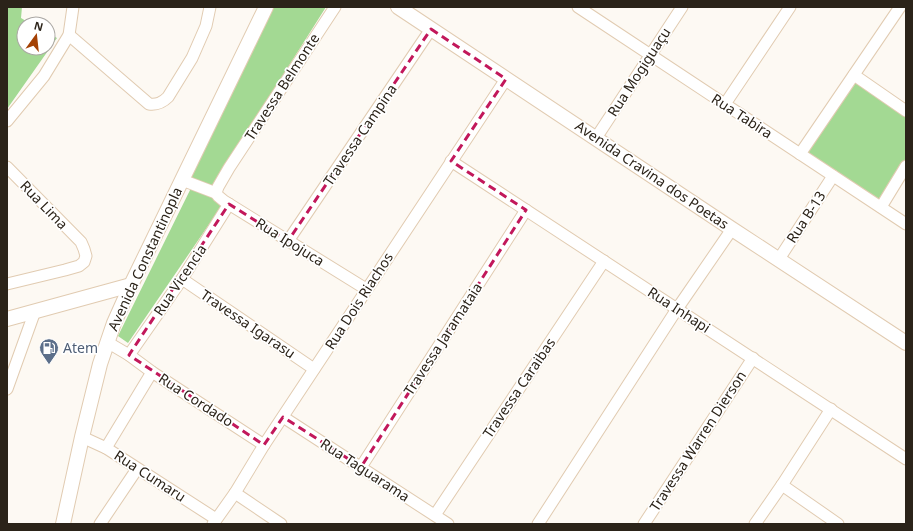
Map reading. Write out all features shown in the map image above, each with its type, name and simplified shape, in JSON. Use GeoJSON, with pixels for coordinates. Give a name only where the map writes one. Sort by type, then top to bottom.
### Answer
{"type":"FeatureCollection","features":[{"type":"Feature","properties":{"kind":"street"},"geometry":{"type":"LineString","coordinates":[[7,120],[44,76],[70,35],[73,7]]}},
{"type":"Feature","properties":{"kind":"street"},"geometry":{"type":"LineString","coordinates":[[70,35],[149,104],[155,105],[164,101],[168,97],[192,58],[206,26],[210,7]]}},
{"type":"Feature","properties":{"kind":"street","name":"Avenida Constantinopla"},"geometry":{"type":"LineString","coordinates":[[63,524],[100,364],[114,323],[266,7]]}},
{"type":"Feature","properties":{"kind":"street","name":"Travessa Belmonte"},"geometry":{"type":"LineString","coordinates":[[216,193],[218,186],[229,168],[335,7]]}},
{"type":"Feature","properties":{"kind":"street","name":"Avenida Cravina dos Poetas"},"geometry":{"type":"LineString","coordinates":[[398,7],[906,343]]}},
{"type":"Feature","properties":{"kind":"street","name":"Rua Tabira"},"geometry":{"type":"LineString","coordinates":[[578,7],[906,224]]}},
{"type":"Feature","properties":{"kind":"street","name":"Rua Mogiguaçu"},"geometry":{"type":"LineString","coordinates":[[596,138],[682,7]]}},
{"type":"Feature","properties":{"kind":"street"},"geometry":{"type":"LineString","coordinates":[[725,104],[790,7]]}},
{"type":"Feature","properties":{"kind":"street"},"geometry":{"type":"LineString","coordinates":[[800,154],[900,7]]}},
{"type":"Feature","properties":{"kind":"street","name":"Travessa Campina"},"geometry":{"type":"LineString","coordinates":[[288,240],[432,30]]}},
{"type":"Feature","properties":{"kind":"street"},"geometry":{"type":"LineString","coordinates":[[854,75],[906,111]]}},
{"type":"Feature","properties":{"kind":"street","name":"Rua Dois Riachos"},"geometry":{"type":"LineString","coordinates":[[215,521],[366,289],[506,79]]}},
{"type":"Feature","properties":{"kind":"street","name":"Rua Inhapi"},"geometry":{"type":"LineString","coordinates":[[451,161],[906,459]]}},
{"type":"Feature","properties":{"kind":"street"},"geometry":{"type":"LineString","coordinates":[[881,207],[906,166]]}},
{"type":"Feature","properties":{"kind":"street","name":"Rua Lima"},"geometry":{"type":"LineString","coordinates":[[7,167],[80,242],[84,248],[86,256],[84,262],[79,266],[7,284]]}},
{"type":"Feature","properties":{"kind":"street","name":"Rua B-13"},"geometry":{"type":"LineString","coordinates":[[779,259],[833,176]]}},
{"type":"Feature","properties":{"kind":"street","name":"Rua Ipojuca"},"geometry":{"type":"LineString","coordinates":[[182,180],[216,193],[220,198],[229,204],[366,289]]}},
{"type":"Feature","properties":{"kind":"street","name":"Rua Vicencia"},"geometry":{"type":"LineString","coordinates":[[128,355],[182,278],[229,204]]}},
{"type":"Feature","properties":{"kind":"street","name":"Travessa Jaramataia"},"geometry":{"type":"LineString","coordinates":[[361,467],[526,210]]}},
{"type":"Feature","properties":{"kind":"street"},"geometry":{"type":"LineString","coordinates":[[538,524],[677,309],[732,229]]}},
{"type":"Feature","properties":{"kind":"street","name":"Travessa Caraibas"},"geometry":{"type":"LineString","coordinates":[[435,515],[604,261]]}},
{"type":"Feature","properties":{"kind":"street","name":"Travessa Igarasu"},"geometry":{"type":"LineString","coordinates":[[182,278],[314,369]]}},
{"type":"Feature","properties":{"kind":"street"},"geometry":{"type":"LineString","coordinates":[[7,319],[131,285]]}},
{"type":"Feature","properties":{"kind":"street"},"geometry":{"type":"LineString","coordinates":[[7,389],[35,311]]}},
{"type":"Feature","properties":{"kind":"street","name":"Rua Cordado"},"geometry":{"type":"LineString","coordinates":[[107,342],[264,445]]}},
{"type":"Feature","properties":{"kind":"street","name":"Travessa Warren Dierson"},"geometry":{"type":"LineString","coordinates":[[644,524],[752,358]]}},
{"type":"Feature","properties":{"kind":"street"},"geometry":{"type":"LineString","coordinates":[[106,448],[152,372]]}},
{"type":"Feature","properties":{"kind":"street"},"geometry":{"type":"LineString","coordinates":[[755,524],[831,409]]}},
{"type":"Feature","properties":{"kind":"street","name":"Rua Taguarama"},"geometry":{"type":"LineString","coordinates":[[283,417],[448,524]]}},
{"type":"Feature","properties":{"kind":"street","name":"Rua Cumaru"},"geometry":{"type":"LineString","coordinates":[[82,437],[106,448],[215,521]]}},
{"type":"Feature","properties":{"kind":"street"},"geometry":{"type":"LineString","coordinates":[[100,524],[137,469]]}},
{"type":"Feature","properties":{"kind":"street"},"geometry":{"type":"LineString","coordinates":[[782,485],[838,524]]}},
{"type":"Feature","properties":{"kind":"street"},"geometry":{"type":"LineString","coordinates":[[234,493],[281,524]]}},
{"type":"Feature","properties":{"kind":"highlighted area"},"geometry":{"type":"Polygon","coordinates":[[[431,29],[506,79],[451,161],[526,210],[361,467],[283,417],[264,445],[129,355],[229,204],[288,241],[431,29]]]}},
{"type":"Feature","properties":{"kind":"green space"},"geometry":{"type":"Polygon","coordinates":[[[7,7],[22,7],[21,16],[16,16],[16,56],[44,56],[7,109],[7,7]]]}},
{"type":"Feature","properties":{"kind":"green space"},"geometry":{"type":"Polygon","coordinates":[[[272,7],[326,7],[211,189],[227,198],[128,343],[118,336],[194,182],[189,178],[272,7]]]}},
{"type":"Feature","properties":{"kind":"green space"},"geometry":{"type":"Polygon","coordinates":[[[854,75],[906,111],[906,166],[881,207],[800,154],[854,75]]]}},
{"type":"Feature","properties":{"kind":"place","name":"Atem"},"geometry":{"type":"Point","coordinates":[49,365]}}]}
